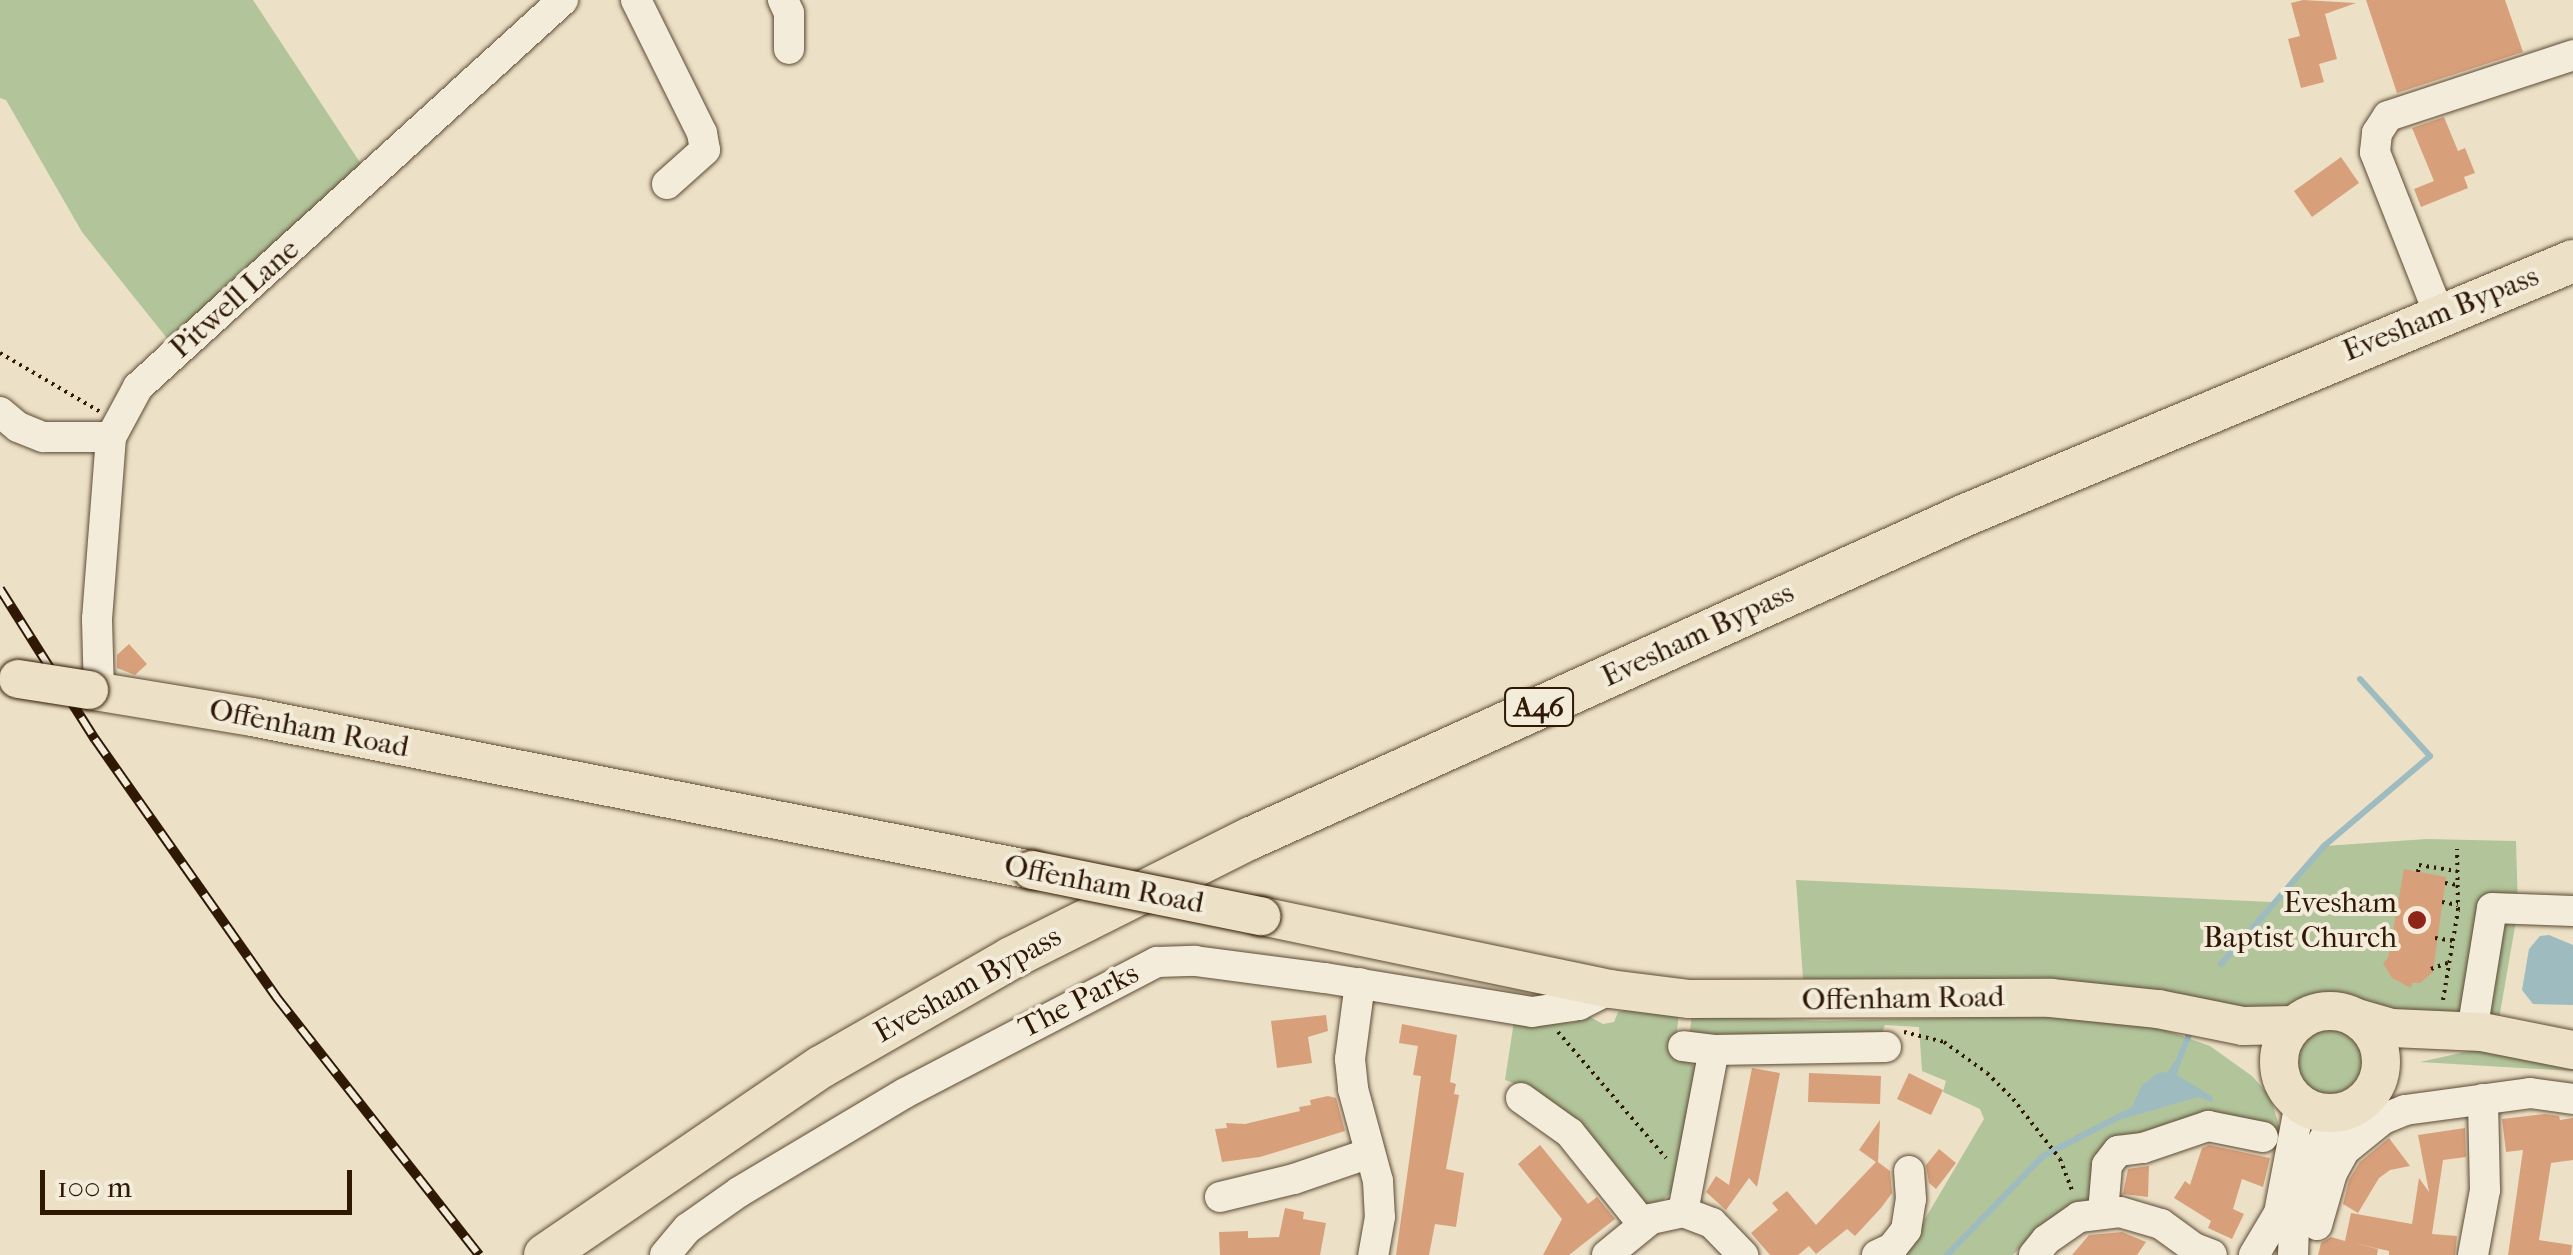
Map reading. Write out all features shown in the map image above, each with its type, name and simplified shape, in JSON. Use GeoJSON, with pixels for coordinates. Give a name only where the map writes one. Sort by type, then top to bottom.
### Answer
{"type":"FeatureCollection","features":[{"type":"Feature","properties":{"kind":"highway","name":"Evesham Bypass"},"geometry":{"type":"LineString","coordinates":[[549,1251],[821,1067],[1012,958],[1250,838],[1823,577],[2439,314],[2573,261]]}},
{"type":"Feature","properties":{"kind":"main road","name":"Offenham Road"},"geometry":{"type":"LineString","coordinates":[[9,678],[94,691],[1261,916],[1609,1003],[2051,998],[2103,1001],[2244,1026],[2293,1025]]}},
{"type":"Feature","properties":{"kind":"main road"},"geometry":{"type":"LineString","coordinates":[[2478,1022],[2418,1054],[2378,1080],[2362,1101],[2339,1112],[2326,1113],[2290,1088],[2283,1039],[2293,1025],[2324,1010],[2392,1028],[2438,1030],[2478,1022],[2573,1050]]}},
{"type":"Feature","properties":{"kind":"main road","name":"Offenham Road"},"geometry":{"type":"LineString","coordinates":[[2196,1017],[2290,1088]]}},
{"type":"Feature","properties":{"kind":"main road"},"geometry":{"type":"LineString","coordinates":[[2357,1018],[2378,1045],[2378,1080]]}},
{"type":"Feature","properties":{"kind":"street","name":"Pitwell Lane"},"geometry":{"type":"LineString","coordinates":[[114,428],[138,387],[564,0]]}},
{"type":"Feature","properties":{"kind":"street"},"geometry":{"type":"LineString","coordinates":[[636,0],[702,133],[705,150],[667,184]]}},
{"type":"Feature","properties":{"kind":"street"},"geometry":{"type":"LineString","coordinates":[[784,0],[789,13],[789,49]]}},
{"type":"Feature","properties":{"kind":"street"},"geometry":{"type":"LineString","coordinates":[[2439,314],[2375,152],[2378,133],[2388,116],[2573,55]]}},
{"type":"Feature","properties":{"kind":"street"},"geometry":{"type":"LineString","coordinates":[[0,412],[18,427],[42,438],[114,428],[94,691]]}},
{"type":"Feature","properties":{"kind":"street"},"geometry":{"type":"LineString","coordinates":[[2478,1022],[2492,908],[2573,911]]}},
{"type":"Feature","properties":{"kind":"street","name":"The Parks"},"geometry":{"type":"LineString","coordinates":[[665,1255],[688,1228],[905,1092],[1144,967],[1176,960],[1540,1011],[1609,1003]]}},
{"type":"Feature","properties":{"kind":"street"},"geometry":{"type":"LineString","coordinates":[[1360,984],[1350,1059],[1378,1181],[1380,1218],[1372,1255]]}},
{"type":"Feature","properties":{"kind":"street"},"geometry":{"type":"LineString","coordinates":[[1683,1046],[1782,1052],[1811,1046],[1886,1047]]}},
{"type":"Feature","properties":{"kind":"street"},"geometry":{"type":"LineString","coordinates":[[1607,1255],[1643,1224],[1686,1198],[1714,1050]]}},
{"type":"Feature","properties":{"kind":"street"},"geometry":{"type":"LineString","coordinates":[[2273,1255],[2256,1255],[2279,1214],[2290,1088]]}},
{"type":"Feature","properties":{"kind":"street"},"geometry":{"type":"LineString","coordinates":[[2317,1225],[2332,1173],[2366,1130],[2404,1110],[2530,1093],[2573,1099]]}},
{"type":"Feature","properties":{"kind":"street"},"geometry":{"type":"LineString","coordinates":[[1521,1098],[1570,1134],[1643,1224]]}},
{"type":"Feature","properties":{"kind":"street"},"geometry":{"type":"LineString","coordinates":[[2473,1255],[2484,1190],[2483,1099]]}},
{"type":"Feature","properties":{"kind":"street"},"geometry":{"type":"LineString","coordinates":[[2294,1255],[2294,1227],[2316,1153],[2339,1112]]}},
{"type":"Feature","properties":{"kind":"street"},"geometry":{"type":"LineString","coordinates":[[2091,1215],[2106,1165],[2118,1150],[2144,1148],[2208,1126],[2262,1137]]}},
{"type":"Feature","properties":{"kind":"street"},"geometry":{"type":"LineString","coordinates":[[1220,1197],[1294,1180],[1370,1153]]}},
{"type":"Feature","properties":{"kind":"street"},"geometry":{"type":"LineString","coordinates":[[1877,1255],[1892,1248],[1906,1230],[1910,1171]]}},
{"type":"Feature","properties":{"kind":"street"},"geometry":{"type":"LineString","coordinates":[[1686,1198],[1743,1255]]}},
{"type":"Feature","properties":{"kind":"street"},"geometry":{"type":"LineString","coordinates":[[2034,1255],[2046,1240],[2091,1215],[2140,1215],[2212,1255]]}},
{"type":"Feature","properties":{"kind":"street"},"geometry":{"type":"LineString","coordinates":[[2170,1230],[2190,1255]]}},
{"type":"Feature","properties":{"kind":"path"},"geometry":{"type":"LineString","coordinates":[[0,353],[114,428]]}},
{"type":"Feature","properties":{"kind":"path"},"geometry":{"type":"LineString","coordinates":[[2438,1030],[2458,905],[2457,849]]}},
{"type":"Feature","properties":{"kind":"path"},"geometry":{"type":"LineString","coordinates":[[2418,872],[2419,865],[2457,871]]}},
{"type":"Feature","properties":{"kind":"path"},"geometry":{"type":"LineString","coordinates":[[2433,874],[2434,867]]}},
{"type":"Feature","properties":{"kind":"path"},"geometry":{"type":"LineString","coordinates":[[2445,883],[2457,885]]}},
{"type":"Feature","properties":{"kind":"path"},"geometry":{"type":"LineString","coordinates":[[2442,902],[2458,905]]}},
{"type":"Feature","properties":{"kind":"path"},"geometry":{"type":"LineString","coordinates":[[2435,938],[2453,941]]}},
{"type":"Feature","properties":{"kind":"path"},"geometry":{"type":"LineString","coordinates":[[2431,969],[2450,962]]}},
{"type":"Feature","properties":{"kind":"path"},"geometry":{"type":"LineString","coordinates":[[1540,1011],[1686,1198]]}},
{"type":"Feature","properties":{"kind":"path"},"geometry":{"type":"LineString","coordinates":[[1886,1047],[1890,1030],[1920,1032],[1944,1042],[1987,1073],[2060,1159],[2091,1215]]}},
{"type":"Feature","properties":{"kind":"green space"},"geometry":{"type":"Polygon","coordinates":[[[0,0],[253,0],[361,164],[170,342],[82,232],[6,100],[0,98],[0,0]]]}},
{"type":"Feature","properties":{"kind":"green space"},"geometry":{"type":"Polygon","coordinates":[[[2427,839],[2516,841],[2518,909],[2498,1025],[2378,1014],[2340,997],[2312,1000],[2282,1013],[2038,987],[1803,979],[1796,880],[2272,902],[2324,846],[2427,839]]]}},
{"type":"Feature","properties":{"kind":"green space"},"geometry":{"type":"Polygon","coordinates":[[[1629,1009],[1679,1013],[1674,1057],[1689,1061],[1697,1070],[1672,1192],[1663,1200],[1640,1206],[1529,1089],[1505,1080],[1514,1021],[1545,1025],[1575,1022],[1586,1015],[1603,1024],[1614,1022],[1618,1012],[1629,1009]]]}},
{"type":"Feature","properties":{"kind":"green space"},"geometry":{"type":"Polygon","coordinates":[[[2041,1015],[2157,1027],[2210,1046],[2252,1076],[2270,1096],[2280,1129],[2278,1149],[2267,1146],[2270,1131],[2142,1138],[2096,1198],[2034,1233],[2013,1255],[1898,1255],[1922,1224],[1984,1119],[1980,1109],[1943,1092],[1946,1081],[1922,1071],[1919,1027],[1885,1025],[1881,1036],[1689,1036],[1692,1016],[1823,1021],[2041,1015]]]}},
{"type":"Feature","properties":{"kind":"green space"},"geometry":{"type":"Polygon","coordinates":[[[2329,1021],[2344,1024],[2357,1033],[2366,1046],[2366,1076],[2357,1089],[2344,1098],[2329,1101],[2314,1098],[2301,1089],[2292,1076],[2289,1061],[2292,1046],[2301,1033],[2314,1024],[2329,1021]]]}},
{"type":"Feature","properties":{"kind":"green space"},"geometry":{"type":"Polygon","coordinates":[[[2478,1049],[2573,1060],[2573,1071],[2420,1062],[2478,1049]]]}},
{"type":"Feature","properties":{"kind":"water"},"geometry":{"type":"Polygon","coordinates":[[[2549,935],[2573,945],[2573,1005],[2533,1004],[2522,990],[2529,949],[2540,936],[2549,935]]]}},
{"type":"Feature","properties":{"kind":"water"},"geometry":{"type":"Polygon","coordinates":[[[2174,1062],[2180,1064],[2177,1075],[2213,1097],[2211,1102],[2198,1097],[2119,1120],[2117,1115],[2132,1107],[2142,1085],[2158,1073],[2168,1072],[2174,1062]]]}},
{"type":"Feature","properties":{"kind":"building"},"geometry":{"type":"Polygon","coordinates":[[[2366,0],[2505,0],[2523,52],[2397,93],[2366,0]]]}},
{"type":"Feature","properties":{"kind":"building"},"geometry":{"type":"Polygon","coordinates":[[[2291,3],[2356,3],[2325,14],[2337,59],[2319,64],[2324,82],[2301,88],[2288,39],[2300,36],[2291,3]]]}},
{"type":"Feature","properties":{"kind":"building"},"geometry":{"type":"Polygon","coordinates":[[[2444,117],[2458,151],[2465,148],[2475,173],[2464,177],[2468,188],[2421,207],[2414,189],[2434,181],[2412,128],[2444,117]]]}},
{"type":"Feature","properties":{"kind":"building"},"geometry":{"type":"Polygon","coordinates":[[[2341,157],[2359,183],[2312,217],[2294,191],[2341,157]]]}},
{"type":"Feature","properties":{"kind":"building"},"geometry":{"type":"Polygon","coordinates":[[[129,644],[147,664],[135,675],[117,668],[117,655],[129,644]]]}},
{"type":"Feature","properties":{"kind":"building","name":"Evesham Baptist Church"},"geometry":{"type":"Polygon","coordinates":[[[2404,869],[2446,877],[2433,972],[2420,983],[2412,983],[2411,988],[2392,978],[2383,963],[2388,958],[2404,869]]]}},
{"type":"Feature","properties":{"kind":"building"},"geometry":{"type":"Polygon","coordinates":[[[1326,1015],[1328,1031],[1308,1037],[1312,1063],[1277,1068],[1271,1021],[1326,1015]]]}},
{"type":"Feature","properties":{"kind":"building"},"geometry":{"type":"Polygon","coordinates":[[[1402,1024],[1457,1035],[1450,1082],[1456,1084],[1454,1094],[1459,1095],[1446,1169],[1464,1173],[1456,1227],[1435,1224],[1429,1255],[1396,1255],[1421,1076],[1413,1075],[1418,1046],[1399,1043],[1402,1024]]]}},
{"type":"Feature","properties":{"kind":"building"},"geometry":{"type":"Polygon","coordinates":[[[1752,1068],[1780,1073],[1757,1187],[1749,1178],[1726,1210],[1706,1192],[1716,1176],[1729,1185],[1752,1068]]]}},
{"type":"Feature","properties":{"kind":"building"},"geometry":{"type":"Polygon","coordinates":[[[1809,1073],[1881,1076],[1880,1104],[1808,1102],[1809,1073]]]}},
{"type":"Feature","properties":{"kind":"building"},"geometry":{"type":"Polygon","coordinates":[[[1909,1073],[1943,1090],[1931,1115],[1897,1099],[1909,1073]]]}},
{"type":"Feature","properties":{"kind":"building"},"geometry":{"type":"Polygon","coordinates":[[[1336,1098],[1345,1131],[1260,1157],[1222,1162],[1215,1129],[1227,1128],[1226,1123],[1245,1124],[1300,1111],[1299,1107],[1311,1105],[1310,1100],[1336,1098]]]}},
{"type":"Feature","properties":{"kind":"building"},"geometry":{"type":"Polygon","coordinates":[[[2559,1116],[2560,1120],[2573,1118],[2573,1160],[2551,1163],[2539,1240],[2572,1245],[2571,1255],[2508,1255],[2523,1150],[2506,1152],[2502,1119],[2559,1116]]]}},
{"type":"Feature","properties":{"kind":"building"},"geometry":{"type":"Polygon","coordinates":[[[1880,1120],[1878,1162],[1890,1171],[1892,1193],[1881,1208],[1855,1236],[1847,1229],[1816,1254],[1809,1246],[1798,1255],[1770,1255],[1751,1233],[1778,1210],[1772,1203],[1787,1191],[1816,1225],[1876,1162],[1859,1150],[1880,1120]]]}},
{"type":"Feature","properties":{"kind":"building"},"geometry":{"type":"Polygon","coordinates":[[[2465,1128],[2466,1157],[2443,1160],[2432,1234],[2457,1236],[2455,1255],[2389,1255],[2389,1251],[2353,1243],[2378,1249],[2377,1255],[2318,1255],[2321,1243],[2331,1237],[2345,1241],[2351,1213],[2412,1224],[2419,1178],[2429,1192],[2418,1135],[2465,1128]]]}},
{"type":"Feature","properties":{"kind":"building"},"geometry":{"type":"Polygon","coordinates":[[[2389,1138],[2410,1166],[2390,1170],[2379,1178],[2358,1213],[2343,1204],[2349,1180],[2360,1162],[2389,1138]]]}},
{"type":"Feature","properties":{"kind":"building"},"geometry":{"type":"Polygon","coordinates":[[[1540,1145],[1588,1204],[1597,1197],[1615,1219],[1569,1255],[1543,1255],[1562,1219],[1518,1164],[1540,1145]]]}},
{"type":"Feature","properties":{"kind":"building"},"geometry":{"type":"Polygon","coordinates":[[[2209,1145],[2270,1158],[2263,1187],[2242,1179],[2233,1209],[2244,1214],[2232,1239],[2208,1228],[2211,1221],[2174,1198],[2185,1181],[2190,1185],[2202,1148],[2209,1145]]]}},
{"type":"Feature","properties":{"kind":"building"},"geometry":{"type":"Polygon","coordinates":[[[1939,1149],[1956,1163],[1936,1189],[1929,1183],[1926,1165],[1939,1149]]]}},
{"type":"Feature","properties":{"kind":"building"},"geometry":{"type":"Polygon","coordinates":[[[2149,1166],[2148,1197],[2123,1194],[2128,1169],[2149,1166]]]}},
{"type":"Feature","properties":{"kind":"building"},"geometry":{"type":"Polygon","coordinates":[[[1285,1208],[1304,1212],[1303,1219],[1326,1223],[1320,1255],[1220,1255],[1219,1232],[1248,1231],[1248,1238],[1279,1237],[1285,1208]]]}},
{"type":"Feature","properties":{"kind":"building"},"geometry":{"type":"Polygon","coordinates":[[[2122,1232],[2146,1242],[2137,1255],[2072,1255],[2089,1235],[2122,1232]]]}},
{"type":"Feature","properties":{"kind":"waterway"},"geometry":{"type":"LineString","coordinates":[[2221,964],[2324,846],[2430,756],[2360,679]]}},
{"type":"Feature","properties":{"kind":"waterway"},"geometry":{"type":"LineString","coordinates":[[2176,1067],[2192,1027]]}},
{"type":"Feature","properties":{"kind":"waterway"},"geometry":{"type":"LineString","coordinates":[[1947,1255],[2043,1156],[2124,1114]]}},
{"type":"Feature","properties":{"kind":"railway"},"geometry":{"type":"LineString","coordinates":[[0,589],[95,739],[277,998],[479,1255]]}},
{"type":"Feature","properties":{"kind":"place","name":"Evesham Baptist Church"},"geometry":{"type":"Point","coordinates":[2417,920]}}]}
